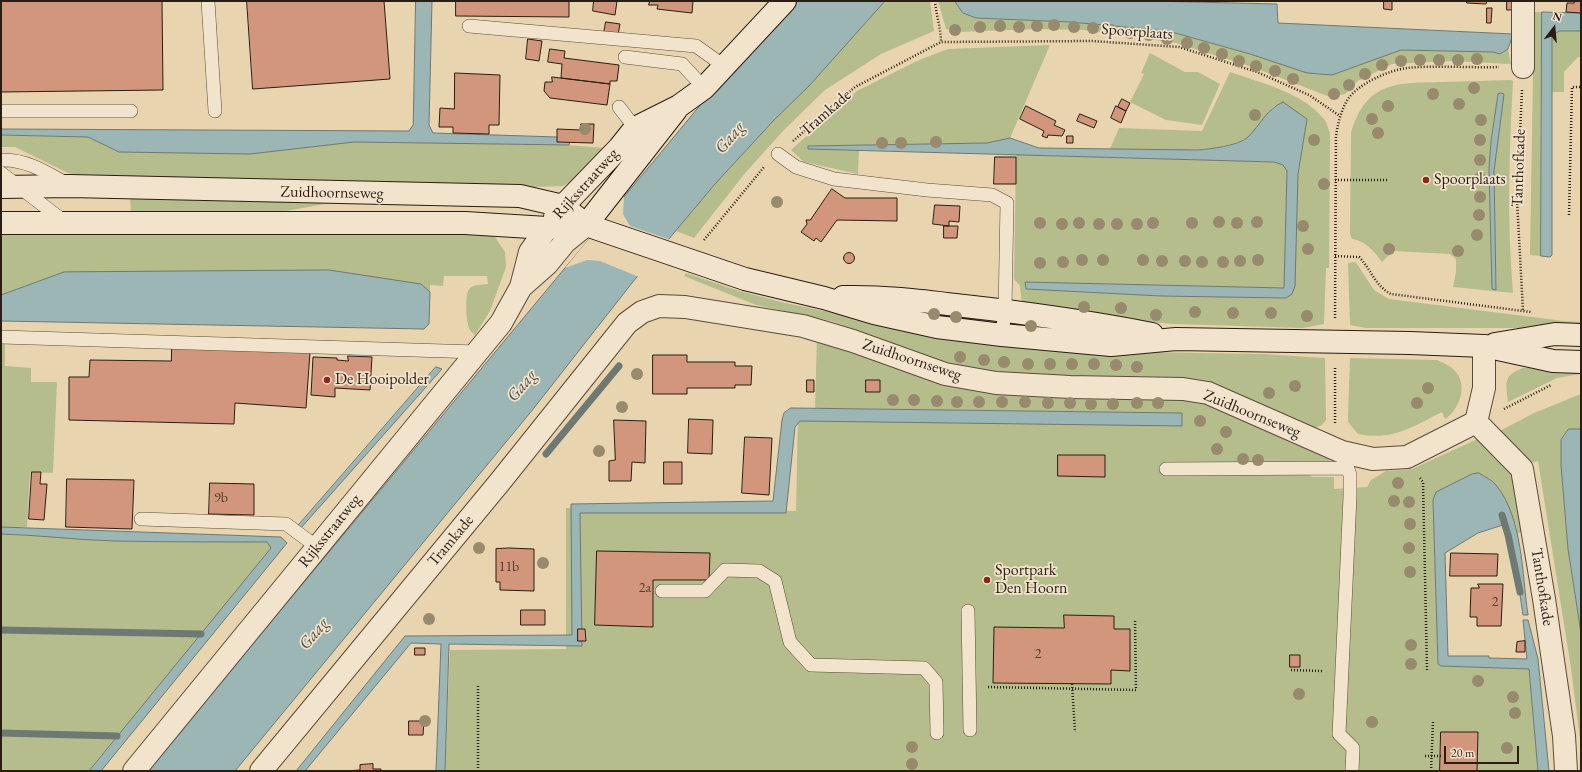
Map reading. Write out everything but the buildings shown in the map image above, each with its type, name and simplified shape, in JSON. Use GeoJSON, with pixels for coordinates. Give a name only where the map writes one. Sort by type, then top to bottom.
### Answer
{"type":"FeatureCollection","features":[{"type":"Feature","properties":{"kind":"street","name":"Rijksstraatweg"},"geometry":{"type":"LineString","coordinates":[[134,771],[501,323],[521,287],[530,252],[563,206],[619,148],[635,128],[679,106],[704,88],[785,1]]}},
{"type":"Feature","properties":{"kind":"street"},"geometry":{"type":"LineString","coordinates":[[1523,1],[1523,67]]}},
{"type":"Feature","properties":{"kind":"street","name":"Rijksstraatweg"},"geometry":{"type":"LineString","coordinates":[[521,287],[547,264],[565,242],[592,226],[679,106]]}},
{"type":"Feature","properties":{"kind":"street","name":"Zuidhoornseweg"},"geometry":{"type":"LineString","coordinates":[[10,186],[520,196],[563,206],[592,226],[675,257],[745,280],[824,298],[874,314],[923,324],[1002,335],[1111,345],[1176,339],[1410,343],[1484,346]]}},
{"type":"Feature","properties":{"kind":"street","name":"Zuidhoornseweg"},"geometry":{"type":"LineString","coordinates":[[1,223],[465,223],[547,228],[592,226]]}},
{"type":"Feature","properties":{"kind":"street","name":"Zuidhoornseweg"},"geometry":{"type":"LineString","coordinates":[[824,298],[880,296],[1005,310],[1117,327],[1176,339]]}},
{"type":"Feature","properties":{"kind":"street","name":"Zuidhoornseweg"},"geometry":{"type":"LineString","coordinates":[[642,312],[659,306],[685,306],[803,326],[853,341],[945,374],[996,383],[1070,387],[1183,388],[1208,393],[1344,460],[1373,460],[1406,457],[1476,422]]}},
{"type":"Feature","properties":{"kind":"street","name":"Tramkade"},"geometry":{"type":"LineString","coordinates":[[261,771],[499,483],[628,323],[642,312]]}},
{"type":"Feature","properties":{"kind":"street"},"geometry":{"type":"LineString","coordinates":[[1484,346],[1555,334],[1581,335]]}},
{"type":"Feature","properties":{"kind":"street"},"geometry":{"type":"LineString","coordinates":[[1484,346],[1553,361],[1581,362]]}},
{"type":"Feature","properties":{"kind":"street"},"geometry":{"type":"LineString","coordinates":[[1476,422],[1484,388],[1484,346]]}},
{"type":"Feature","properties":{"kind":"street","name":"Tanthofkade"},"geometry":{"type":"LineString","coordinates":[[1476,422],[1522,469],[1544,599],[1564,736],[1566,771]]}},
{"type":"Feature","properties":{"kind":"lane"},"geometry":{"type":"LineString","coordinates":[[208,1],[215,111]]}},
{"type":"Feature","properties":{"kind":"lane"},"geometry":{"type":"LineString","coordinates":[[469,26],[696,46],[724,66]]}},
{"type":"Feature","properties":{"kind":"lane"},"geometry":{"type":"LineString","coordinates":[[625,57],[682,64],[704,88]]}},
{"type":"Feature","properties":{"kind":"lane"},"geometry":{"type":"LineString","coordinates":[[619,107],[635,128]]}},
{"type":"Feature","properties":{"kind":"lane"},"geometry":{"type":"LineString","coordinates":[[1,111],[131,111]]}},
{"type":"Feature","properties":{"kind":"lane"},"geometry":{"type":"LineString","coordinates":[[778,154],[796,167],[834,179],[927,190],[992,195],[1007,203],[1005,310],[1002,335]]}},
{"type":"Feature","properties":{"kind":"lane","name":"Zuidhoornseweg"},"geometry":{"type":"LineString","coordinates":[[1,160],[14,160],[28,164],[70,186]]}},
{"type":"Feature","properties":{"kind":"lane"},"geometry":{"type":"LineString","coordinates":[[1,173],[10,186],[68,224]]}},
{"type":"Feature","properties":{"kind":"lane"},"geometry":{"type":"LineString","coordinates":[[1,337],[477,352]]}},
{"type":"Feature","properties":{"kind":"lane"},"geometry":{"type":"LineString","coordinates":[[1166,469],[1344,460],[1350,475],[1350,497],[1339,734],[1353,748],[1352,771]]}},
{"type":"Feature","properties":{"kind":"lane"},"geometry":{"type":"LineString","coordinates":[[142,519],[286,524],[317,547]]}},
{"type":"Feature","properties":{"kind":"lane"},"geometry":{"type":"LineString","coordinates":[[662,591],[705,591],[725,570],[759,571],[775,581],[790,642],[811,665],[924,668],[936,682],[937,733]]}},
{"type":"Feature","properties":{"kind":"lane"},"geometry":{"type":"LineString","coordinates":[[968,611],[970,730]]}},
{"type":"Feature","properties":{"kind":"path"},"geometry":{"type":"LineString","coordinates":[[935,1],[941,26],[941,42]]}},
{"type":"Feature","properties":{"kind":"path","name":"Spoorplaats"},"geometry":{"type":"LineString","coordinates":[[941,42],[1092,41],[1178,47],[1257,72],[1309,95],[1340,116]]}},
{"type":"Feature","properties":{"kind":"path","name":"Tramkade"},"geometry":{"type":"LineString","coordinates":[[702,241],[764,166],[855,87],[941,42]]}},
{"type":"Feature","properties":{"kind":"path"},"geometry":{"type":"LineString","coordinates":[[1335,324],[1336,136],[1340,116],[1348,98],[1363,86],[1382,75],[1406,68],[1523,67]]}},
{"type":"Feature","properties":{"kind":"path","name":"Tanthofkade"},"geometry":{"type":"LineString","coordinates":[[1523,67],[1517,200],[1523,312]]}},
{"type":"Feature","properties":{"kind":"path"},"geometry":{"type":"LineString","coordinates":[[1569,215],[1572,87],[1581,87]]}},
{"type":"Feature","properties":{"kind":"path"},"geometry":{"type":"LineString","coordinates":[[1335,180],[1388,180]]}},
{"type":"Feature","properties":{"kind":"path"},"geometry":{"type":"LineString","coordinates":[[1335,256],[1359,257],[1366,264],[1382,290],[1391,294],[1493,307]]}},
{"type":"Feature","properties":{"kind":"path"},"geometry":{"type":"LineString","coordinates":[[1335,358],[1334,434],[1344,460]]}},
{"type":"Feature","properties":{"kind":"path"},"geometry":{"type":"LineString","coordinates":[[1476,422],[1554,384]]}},
{"type":"Feature","properties":{"kind":"path"},"geometry":{"type":"LineString","coordinates":[[1406,457],[1423,482],[1426,670]]}},
{"type":"Feature","properties":{"kind":"path"},"geometry":{"type":"LineString","coordinates":[[969,687],[1136,690],[1135,619]]}},
{"type":"Feature","properties":{"kind":"path"},"geometry":{"type":"LineString","coordinates":[[1291,670],[1342,672]]}},
{"type":"Feature","properties":{"kind":"path"},"geometry":{"type":"LineString","coordinates":[[1072,684],[1075,732]]}},
{"type":"Feature","properties":{"kind":"path"},"geometry":{"type":"LineString","coordinates":[[478,686],[478,771]]}},
{"type":"Feature","properties":{"kind":"path"},"geometry":{"type":"LineString","coordinates":[[1431,771],[1433,722]]}},
{"type":"Feature","properties":{"kind":"path"},"geometry":{"type":"LineString","coordinates":[[1425,756],[1440,756]]}},
{"type":"Feature","properties":{"kind":"green space"},"geometry":{"type":"Polygon","coordinates":[[[885,1],[930,1],[934,31],[881,54],[825,90],[783,131],[746,172],[694,238],[676,231],[715,184],[774,120],[809,86],[885,1]]]}},
{"type":"Feature","properties":{"kind":"green space"},"geometry":{"type":"Polygon","coordinates":[[[938,1],[955,1],[963,13],[976,18],[1070,22],[1168,31],[1250,54],[1307,73],[1332,75],[1401,50],[1493,52],[1500,54],[1508,49],[1511,64],[1451,61],[1392,64],[1358,81],[1345,94],[1330,97],[1252,67],[1176,43],[1085,30],[1038,29],[958,32],[946,29],[938,1]]]}},
{"type":"Feature","properties":{"kind":"green space"},"geometry":{"type":"Polygon","coordinates":[[[1534,12],[1542,12],[1541,256],[1530,255],[1534,12]]]}},
{"type":"Feature","properties":{"kind":"green space"},"geometry":{"type":"Polygon","coordinates":[[[1559,31],[1581,31],[1581,57],[1578,57],[1564,72],[1564,92],[1552,92],[1552,36],[1559,31]]]}},
{"type":"Feature","properties":{"kind":"green space"},"geometry":{"type":"Polygon","coordinates":[[[1050,45],[1010,138],[987,143],[808,146],[808,149],[859,149],[858,174],[804,162],[791,150],[857,91],[919,60],[948,49],[1050,45]]]}},
{"type":"Feature","properties":{"kind":"green space"},"geometry":{"type":"Polygon","coordinates":[[[1150,53],[1185,72],[1198,72],[1220,84],[1202,125],[1166,120],[1130,102],[1144,74],[1141,73],[1150,53]]]}},
{"type":"Feature","properties":{"kind":"green space"},"geometry":{"type":"Polygon","coordinates":[[[1230,72],[1293,95],[1315,110],[1327,124],[1330,133],[1329,268],[1326,268],[1324,324],[1303,328],[1174,324],[1124,320],[1022,304],[1020,286],[1014,279],[1016,154],[1274,162],[1283,165],[1287,171],[1285,288],[1025,283],[1026,289],[1161,296],[1286,298],[1298,174],[1307,119],[1274,106],[1250,136],[1233,144],[1180,150],[1110,149],[1119,128],[1202,131],[1230,72]]]}},
{"type":"Feature","properties":{"kind":"green space"},"geometry":{"type":"Polygon","coordinates":[[[1513,81],[1509,187],[1513,293],[1453,287],[1456,272],[1456,259],[1450,254],[1393,251],[1382,262],[1373,250],[1366,244],[1352,239],[1350,234],[1351,133],[1357,116],[1365,103],[1385,88],[1398,85],[1426,82],[1513,81]],[[1498,94],[1491,140],[1489,168],[1492,289],[1496,290],[1494,171],[1504,94],[1498,94]]]}},
{"type":"Feature","properties":{"kind":"green space"},"geometry":{"type":"Polygon","coordinates":[[[1,135],[88,137],[120,152],[250,154],[354,142],[566,145],[606,148],[578,178],[563,186],[535,187],[100,180],[68,173],[15,147],[1,147],[1,135]]]}},
{"type":"Feature","properties":{"kind":"green space"},"geometry":{"type":"Polygon","coordinates":[[[130,195],[442,204],[330,203],[270,214],[131,214],[130,195]]]}},
{"type":"Feature","properties":{"kind":"green space"},"geometry":{"type":"Polygon","coordinates":[[[1,230],[480,233],[495,237],[505,252],[506,267],[490,311],[475,335],[471,332],[467,322],[466,309],[468,291],[476,285],[488,284],[487,276],[444,276],[443,286],[430,285],[430,292],[421,284],[64,272],[1,295],[1,230]]]}},
{"type":"Feature","properties":{"kind":"green space"},"geometry":{"type":"Polygon","coordinates":[[[1355,262],[1374,290],[1389,299],[1581,322],[1581,328],[1366,328],[1350,325],[1348,263],[1355,262]]]}},
{"type":"Feature","properties":{"kind":"green space"},"geometry":{"type":"Polygon","coordinates":[[[686,273],[733,289],[781,302],[910,329],[1142,352],[1263,354],[1325,358],[1326,420],[1322,425],[1315,428],[1218,385],[1202,380],[1170,377],[1043,376],[1006,374],[969,368],[932,358],[831,321],[756,305],[684,276],[686,273]]]}},
{"type":"Feature","properties":{"kind":"green space","name":"Sportpark Den Hoorn"},"geometry":{"type":"Polygon","coordinates":[[[817,336],[904,366],[1196,397],[1326,455],[1332,463],[1296,463],[1312,477],[1334,477],[1334,489],[1367,487],[1371,480],[1386,471],[1412,469],[1484,436],[1518,474],[1523,531],[1517,534],[1516,523],[1433,500],[1438,664],[1441,666],[1529,669],[1538,771],[445,771],[450,650],[566,649],[566,508],[796,511],[798,415],[1181,413],[815,408],[817,336]]]}},
{"type":"Feature","properties":{"kind":"green space"},"geometry":{"type":"Polygon","coordinates":[[[1,342],[5,342],[5,366],[31,368],[31,382],[57,382],[53,473],[30,472],[27,527],[1,527],[1,342]]]}},
{"type":"Feature","properties":{"kind":"green space"},"geometry":{"type":"Polygon","coordinates":[[[1350,358],[1437,360],[1452,368],[1460,378],[1461,391],[1458,404],[1445,419],[1442,412],[1402,431],[1392,434],[1370,436],[1358,434],[1348,422],[1350,358]]]}},
{"type":"Feature","properties":{"kind":"green space"},"geometry":{"type":"Polygon","coordinates":[[[1523,368],[1581,368],[1581,374],[1557,378],[1508,402],[1507,380],[1512,374],[1523,368]]]}},
{"type":"Feature","properties":{"kind":"green space"},"geometry":{"type":"Polygon","coordinates":[[[1581,394],[1581,429],[1569,429],[1561,440],[1561,465],[1568,549],[1581,633],[1581,748],[1571,668],[1538,461],[1524,465],[1496,433],[1534,413],[1581,394]]]}},
{"type":"Feature","properties":{"kind":"green space"},"geometry":{"type":"Polygon","coordinates":[[[1,534],[114,541],[268,542],[272,548],[89,771],[1,771],[1,534]]]}},
{"type":"Feature","properties":{"kind":"water"},"geometry":{"type":"Polygon","coordinates":[[[416,1],[432,1],[429,125],[433,133],[557,137],[570,141],[569,145],[354,142],[250,154],[119,152],[88,137],[1,135],[1,129],[409,131],[413,125],[416,1]]]}},
{"type":"Feature","properties":{"kind":"water","name":"Gaag"},"geometry":{"type":"Polygon","coordinates":[[[797,1],[885,1],[809,86],[774,120],[715,184],[632,283],[534,408],[235,771],[147,771],[717,85],[797,1]]]}},
{"type":"Feature","properties":{"kind":"water"},"geometry":{"type":"Polygon","coordinates":[[[955,1],[1149,1],[1277,4],[1278,23],[1513,34],[1508,49],[1500,54],[1493,52],[1401,50],[1332,75],[1307,73],[1250,54],[1168,31],[1070,22],[976,18],[963,13],[955,1]]]}},
{"type":"Feature","properties":{"kind":"water"},"geometry":{"type":"Polygon","coordinates":[[[1542,12],[1581,13],[1581,31],[1559,31],[1552,36],[1552,255],[1550,257],[1541,256],[1542,12]]]}},
{"type":"Feature","properties":{"kind":"water"},"geometry":{"type":"Polygon","coordinates":[[[1498,94],[1504,94],[1494,171],[1496,290],[1492,289],[1489,168],[1491,141],[1498,94]]]}},
{"type":"Feature","properties":{"kind":"water"},"geometry":{"type":"Polygon","coordinates":[[[1283,102],[1307,119],[1298,174],[1295,286],[1292,294],[1286,298],[1161,296],[1026,289],[1025,282],[1284,288],[1287,171],[1283,165],[1274,162],[808,149],[808,146],[987,143],[1010,138],[1039,148],[1203,150],[1238,143],[1248,137],[1272,109],[1283,102]]]}},
{"type":"Feature","properties":{"kind":"water"},"geometry":{"type":"Polygon","coordinates":[[[329,270],[421,284],[430,292],[429,324],[424,329],[1,321],[1,295],[64,272],[329,270]]]}},
{"type":"Feature","properties":{"kind":"water"},"geometry":{"type":"Polygon","coordinates":[[[436,367],[442,369],[300,529],[297,527],[436,367]]]}},
{"type":"Feature","properties":{"kind":"water"},"geometry":{"type":"Polygon","coordinates":[[[791,408],[1182,413],[1182,426],[800,421],[795,427],[786,513],[580,513],[582,646],[449,644],[445,771],[436,771],[441,644],[411,643],[305,771],[296,771],[405,636],[572,635],[571,504],[773,501],[782,420],[784,413],[791,408]]]}},
{"type":"Feature","properties":{"kind":"water"},"geometry":{"type":"Polygon","coordinates":[[[1569,429],[1581,429],[1581,633],[1568,549],[1561,465],[1561,440],[1569,429]]]}},
{"type":"Feature","properties":{"kind":"water"},"geometry":{"type":"Polygon","coordinates":[[[1479,473],[1496,485],[1505,498],[1512,514],[1520,547],[1528,615],[1523,615],[1511,535],[1506,524],[1478,533],[1445,553],[1448,656],[1489,656],[1489,658],[1527,659],[1523,620],[1528,620],[1538,659],[1549,771],[1538,771],[1529,669],[1441,666],[1438,664],[1433,500],[1436,492],[1472,474],[1479,473]]]}},
{"type":"Feature","properties":{"kind":"water"},"geometry":{"type":"Polygon","coordinates":[[[1,527],[281,537],[287,543],[101,771],[89,771],[271,548],[267,542],[114,541],[1,534],[1,527]]]}},
{"type":"Feature","properties":{"kind":"pier"},"geometry":{"type":"Polygon","coordinates":[[[624,196],[623,214],[630,226],[671,240],[639,277],[600,261],[587,260],[565,268],[624,196]]]}},
{"type":"Feature","properties":{"kind":"waterway"},"geometry":{"type":"LineString","coordinates":[[546,454],[619,366]]}},
{"type":"Feature","properties":{"kind":"waterway"},"geometry":{"type":"LineString","coordinates":[[1502,515],[1508,535],[1520,592]]}},
{"type":"Feature","properties":{"kind":"waterway"},"geometry":{"type":"LineString","coordinates":[[1,630],[201,634]]}},
{"type":"Feature","properties":{"kind":"waterway"},"geometry":{"type":"LineString","coordinates":[[1,733],[117,736]]}},
{"type":"Feature","properties":{"kind":"place","name":"Spoorplaats"},"geometry":{"type":"Point","coordinates":[1426,180]}},
{"type":"Feature","properties":{"kind":"place","name":"De Hooipolder"},"geometry":{"type":"Point","coordinates":[327,380]}},
{"type":"Feature","properties":{"kind":"place","name":"Sportpark Den Hoorn"},"geometry":{"type":"Point","coordinates":[987,580]}}]}
